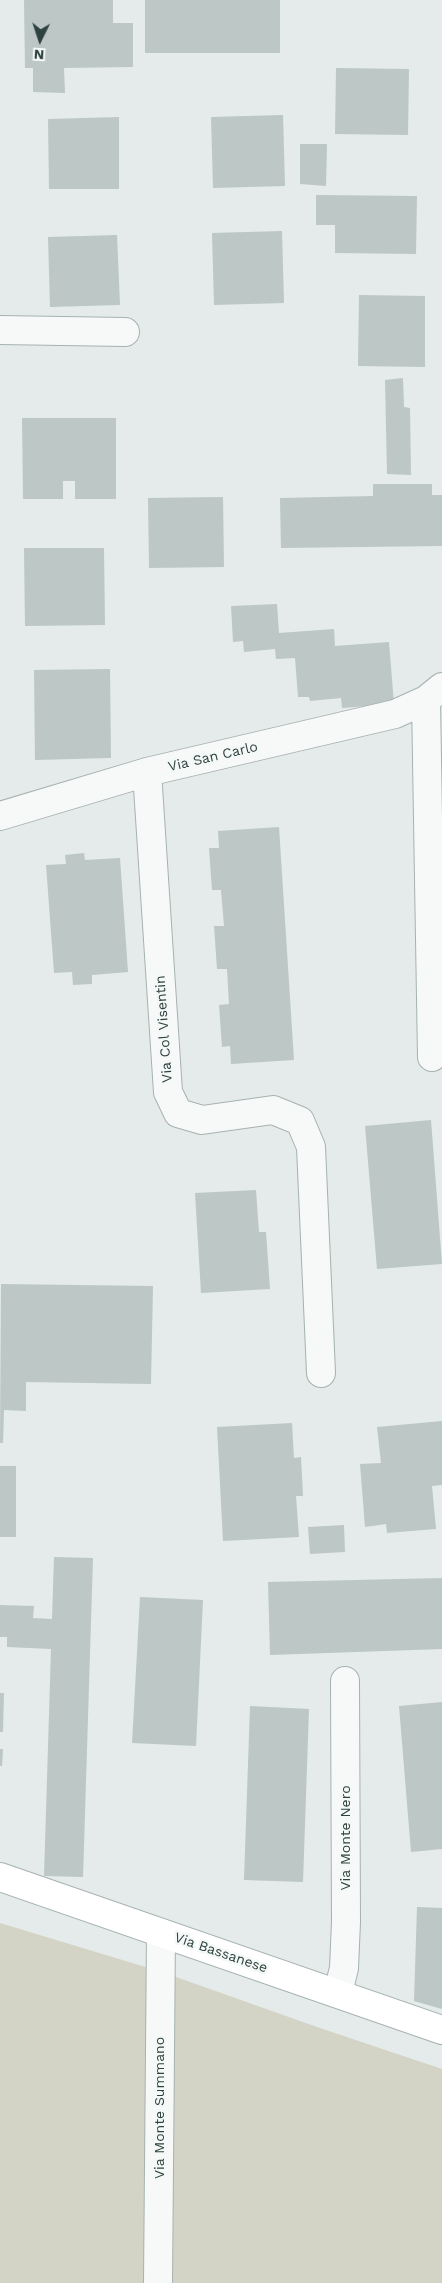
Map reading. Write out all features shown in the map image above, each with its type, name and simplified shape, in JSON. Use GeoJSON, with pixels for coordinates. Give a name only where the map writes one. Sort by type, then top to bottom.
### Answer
{"type":"FeatureCollection","features":[{"type":"Feature","properties":{"kind":"main road","name":"Via Bassanese"},"geometry":{"type":"LineString","coordinates":[[0,1877],[442,2030]]}},
{"type":"Feature","properties":{"kind":"street"},"geometry":{"type":"LineString","coordinates":[[0,330],[125,332]]}},
{"type":"Feature","properties":{"kind":"street","name":"Via San Carlo"},"geometry":{"type":"LineString","coordinates":[[0,816],[147,772],[396,714],[434,694],[432,1056]]}},
{"type":"Feature","properties":{"kind":"street","name":"Via Col Visentin"},"geometry":{"type":"LineString","coordinates":[[147,772],[168,1092],[178,1113],[202,1120],[273,1110],[300,1121],[311,1147],[321,1373]]}},
{"type":"Feature","properties":{"kind":"street","name":"Via Monte Nero"},"geometry":{"type":"LineString","coordinates":[[338,1993],[344,1968],[346,1922],[345,1682]]}},
{"type":"Feature","properties":{"kind":"street","name":"Via Monte Summano"},"geometry":{"type":"LineString","coordinates":[[158,2283],[161,1932]]}},
{"type":"Feature","properties":{"kind":"shaded area"},"geometry":{"type":"Polygon","coordinates":[[[0,1923],[162,1972],[442,2069],[442,2283],[0,2283],[0,1923]]]}},
{"type":"Feature","properties":{"kind":"building"},"geometry":{"type":"Polygon","coordinates":[[[24,0],[113,0],[113,23],[133,23],[133,67],[64,68],[65,93],[33,92],[33,68],[25,68],[24,0]]]}},
{"type":"Feature","properties":{"kind":"building"},"geometry":{"type":"Polygon","coordinates":[[[145,0],[280,0],[280,53],[145,53],[145,0]]]}},
{"type":"Feature","properties":{"kind":"building"},"geometry":{"type":"Polygon","coordinates":[[[336,68],[409,69],[408,135],[335,134],[336,68]]]}},
{"type":"Feature","properties":{"kind":"building"},"geometry":{"type":"Polygon","coordinates":[[[283,115],[285,186],[213,188],[211,117],[283,115]]]}},
{"type":"Feature","properties":{"kind":"building"},"geometry":{"type":"Polygon","coordinates":[[[119,117],[119,189],[49,189],[48,119],[119,117]]]}},
{"type":"Feature","properties":{"kind":"building"},"geometry":{"type":"Polygon","coordinates":[[[300,144],[327,144],[326,186],[300,184],[300,144]]]}},
{"type":"Feature","properties":{"kind":"building"},"geometry":{"type":"Polygon","coordinates":[[[316,195],[417,196],[416,254],[335,253],[335,225],[316,225],[316,195]]]}},
{"type":"Feature","properties":{"kind":"building"},"geometry":{"type":"Polygon","coordinates":[[[282,231],[284,303],[214,305],[212,233],[282,231]]]}},
{"type":"Feature","properties":{"kind":"building"},"geometry":{"type":"Polygon","coordinates":[[[117,235],[120,305],[50,307],[48,237],[117,235]]]}},
{"type":"Feature","properties":{"kind":"building"},"geometry":{"type":"Polygon","coordinates":[[[359,295],[425,296],[425,367],[358,366],[359,295]]]}},
{"type":"Feature","properties":{"kind":"building"},"geometry":{"type":"Polygon","coordinates":[[[403,378],[404,407],[410,408],[411,475],[387,474],[385,380],[403,378]]]}},
{"type":"Feature","properties":{"kind":"building"},"geometry":{"type":"Polygon","coordinates":[[[22,418],[116,418],[116,499],[75,499],[75,481],[63,481],[63,499],[23,499],[22,418]]]}},
{"type":"Feature","properties":{"kind":"building"},"geometry":{"type":"Polygon","coordinates":[[[373,484],[432,484],[432,495],[442,495],[442,546],[281,548],[280,498],[373,496],[373,484]]]}},
{"type":"Feature","properties":{"kind":"building"},"geometry":{"type":"Polygon","coordinates":[[[223,497],[224,567],[149,568],[148,498],[223,497]]]}},
{"type":"Feature","properties":{"kind":"building"},"geometry":{"type":"Polygon","coordinates":[[[24,548],[104,548],[105,625],[25,626],[24,548]]]}},
{"type":"Feature","properties":{"kind":"building"},"geometry":{"type":"Polygon","coordinates":[[[277,604],[279,633],[334,629],[335,646],[389,642],[394,704],[342,708],[341,698],[310,701],[309,697],[298,697],[295,658],[276,659],[275,649],[244,652],[243,641],[233,642],[231,606],[277,604]]]}},
{"type":"Feature","properties":{"kind":"building"},"geometry":{"type":"Polygon","coordinates":[[[110,669],[111,758],[35,760],[34,670],[110,669]]]}},
{"type":"Feature","properties":{"kind":"building"},"geometry":{"type":"Polygon","coordinates":[[[279,827],[294,1060],[231,1064],[230,1046],[222,1047],[219,1005],[229,1004],[227,969],[217,969],[214,926],[224,926],[221,890],[212,890],[209,848],[219,848],[218,831],[279,827]]]}},
{"type":"Feature","properties":{"kind":"building"},"geometry":{"type":"Polygon","coordinates":[[[84,853],[85,860],[120,858],[128,972],[92,975],[92,984],[73,985],[72,972],[54,973],[46,865],[66,864],[65,855],[84,853]]]}},
{"type":"Feature","properties":{"kind":"building"},"geometry":{"type":"Polygon","coordinates":[[[431,1120],[442,1264],[377,1269],[365,1126],[431,1120]]]}},
{"type":"Feature","properties":{"kind":"building"},"geometry":{"type":"Polygon","coordinates":[[[256,1190],[259,1232],[266,1232],[270,1289],[201,1293],[195,1193],[256,1190]]]}},
{"type":"Feature","properties":{"kind":"building"},"geometry":{"type":"Polygon","coordinates":[[[1,1284],[153,1286],[151,1384],[26,1382],[26,1411],[4,1410],[3,1443],[0,1443],[1,1284]]]}},
{"type":"Feature","properties":{"kind":"building"},"geometry":{"type":"Polygon","coordinates":[[[442,1421],[442,1485],[432,1486],[436,1529],[387,1533],[386,1524],[365,1527],[360,1464],[381,1463],[377,1427],[442,1421]]]}},
{"type":"Feature","properties":{"kind":"building"},"geometry":{"type":"Polygon","coordinates":[[[292,1423],[294,1458],[301,1457],[303,1496],[296,1496],[299,1537],[223,1541],[217,1427],[292,1423]]]}},
{"type":"Feature","properties":{"kind":"building"},"geometry":{"type":"Polygon","coordinates":[[[0,1466],[16,1466],[16,1537],[0,1537],[0,1466]]]}},
{"type":"Feature","properties":{"kind":"building"},"geometry":{"type":"Polygon","coordinates":[[[344,1525],[345,1552],[310,1554],[308,1527],[344,1525]]]}},
{"type":"Feature","properties":{"kind":"building"},"geometry":{"type":"Polygon","coordinates":[[[54,1557],[93,1558],[83,1877],[44,1876],[51,1649],[7,1647],[7,1637],[0,1637],[0,1605],[34,1606],[33,1618],[52,1619],[54,1557]]]}},
{"type":"Feature","properties":{"kind":"building"},"geometry":{"type":"Polygon","coordinates":[[[442,1578],[442,1649],[270,1655],[268,1582],[442,1578]]]}},
{"type":"Feature","properties":{"kind":"building"},"geometry":{"type":"Polygon","coordinates":[[[140,1597],[203,1600],[196,1746],[132,1743],[140,1597]]]}},
{"type":"Feature","properties":{"kind":"building"},"geometry":{"type":"Polygon","coordinates":[[[0,1693],[4,1693],[3,1732],[0,1732],[0,1693]]]}},
{"type":"Feature","properties":{"kind":"building"},"geometry":{"type":"Polygon","coordinates":[[[442,1702],[442,1849],[411,1852],[399,1706],[442,1702]]]}},
{"type":"Feature","properties":{"kind":"building"},"geometry":{"type":"Polygon","coordinates":[[[250,1706],[309,1709],[303,1882],[244,1880],[250,1706]]]}},
{"type":"Feature","properties":{"kind":"building"},"geometry":{"type":"Polygon","coordinates":[[[0,1749],[3,1749],[2,1766],[0,1766],[0,1749]]]}},
{"type":"Feature","properties":{"kind":"building"},"geometry":{"type":"Polygon","coordinates":[[[417,1907],[442,1908],[442,2009],[414,2001],[417,1907]]]}}]}
